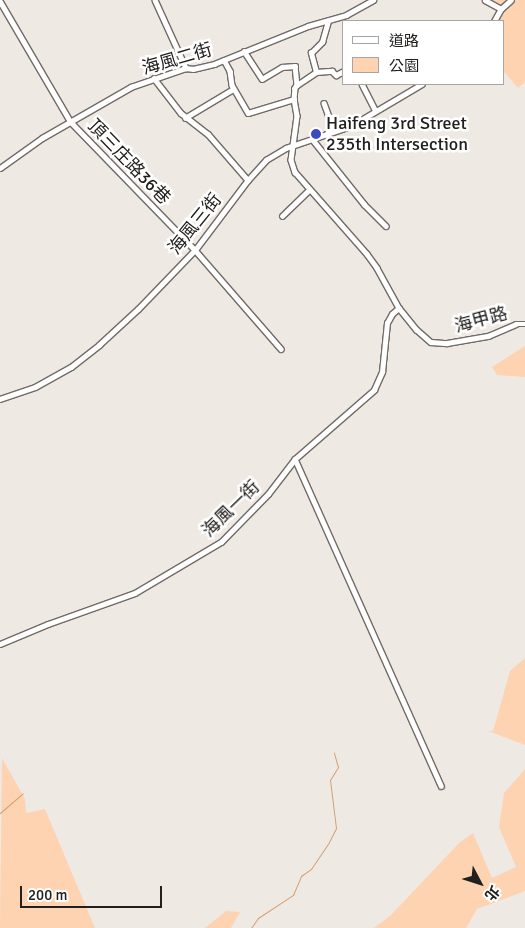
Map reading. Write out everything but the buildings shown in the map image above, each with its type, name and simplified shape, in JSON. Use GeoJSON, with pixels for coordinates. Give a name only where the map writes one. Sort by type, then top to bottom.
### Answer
{"type":"FeatureCollection","features":[{"type":"Feature","properties":{"kind":"street"},"geometry":{"type":"LineString","coordinates":[[155,0],[186,68]]}},
{"type":"Feature","properties":{"kind":"street","name":"海風二街"},"geometry":{"type":"LineString","coordinates":[[0,168],[70,121],[131,87],[186,68],[194,70],[224,60],[308,26],[354,11],[373,0]]}},
{"type":"Feature","properties":{"kind":"street"},"geometry":{"type":"LineString","coordinates":[[486,0],[500,9]]}},
{"type":"Feature","properties":{"kind":"street"},"geometry":{"type":"LineString","coordinates":[[494,20],[500,9],[511,0]]}},
{"type":"Feature","properties":{"kind":"street","name":"頂三庄路36巷"},"geometry":{"type":"LineString","coordinates":[[0,1],[70,121],[194,250],[281,349]]}},
{"type":"Feature","properties":{"kind":"street"},"geometry":{"type":"LineString","coordinates":[[316,72],[311,53],[322,42],[328,21]]}},
{"type":"Feature","properties":{"kind":"street"},"geometry":{"type":"LineString","coordinates":[[244,51],[262,79],[282,67],[295,66],[297,85],[294,99],[298,116],[291,160],[295,172],[372,261],[399,308]]}},
{"type":"Feature","properties":{"kind":"street"},"geometry":{"type":"LineString","coordinates":[[224,60],[230,71],[233,89],[248,113],[294,99]]}},
{"type":"Feature","properties":{"kind":"street"},"geometry":{"type":"LineString","coordinates":[[297,85],[316,72],[332,71],[336,74],[342,72]]}},
{"type":"Feature","properties":{"kind":"street"},"geometry":{"type":"LineString","coordinates":[[154,78],[185,118],[208,134],[248,180]]}},
{"type":"Feature","properties":{"kind":"street"},"geometry":{"type":"LineString","coordinates":[[362,85],[375,110]]}},
{"type":"Feature","properties":{"kind":"street","name":"海風三街"},"geometry":{"type":"LineString","coordinates":[[0,400],[35,387],[85,356],[138,309],[194,250],[248,180],[266,160],[286,148],[292,148],[351,126],[375,110],[386,107],[420,85]]}},
{"type":"Feature","properties":{"kind":"street"},"geometry":{"type":"LineString","coordinates":[[185,118],[233,89]]}},
{"type":"Feature","properties":{"kind":"street"},"geometry":{"type":"LineString","coordinates":[[324,103],[332,125],[327,135]]}},
{"type":"Feature","properties":{"kind":"street"},"geometry":{"type":"LineString","coordinates":[[313,140],[364,204],[386,226]]}},
{"type":"Feature","properties":{"kind":"street"},"geometry":{"type":"LineString","coordinates":[[282,216],[309,190]]}},
{"type":"Feature","properties":{"kind":"street","name":"海甲路"},"geometry":{"type":"LineString","coordinates":[[399,308],[417,330],[431,342],[447,343],[488,336],[516,324],[525,324]]}},
{"type":"Feature","properties":{"kind":"street","name":"海風一街"},"geometry":{"type":"LineString","coordinates":[[0,644],[48,624],[135,593],[174,572],[221,542],[268,494],[295,459],[374,390],[382,372],[387,324],[392,314],[399,308]]}},
{"type":"Feature","properties":{"kind":"street"},"geometry":{"type":"LineString","coordinates":[[295,459],[441,786]]}},
{"type":"Feature","properties":{"kind":"green space"},"geometry":{"type":"Polygon","coordinates":[[[480,0],[525,0],[525,82],[518,88],[505,73],[505,20],[498,20],[503,14],[480,0]]]}},
{"type":"Feature","properties":{"kind":"green space"},"geometry":{"type":"Polygon","coordinates":[[[525,346],[525,377],[497,375],[492,367],[525,346]]]}},
{"type":"Feature","properties":{"kind":"green space"},"geometry":{"type":"Polygon","coordinates":[[[525,658],[525,745],[488,731],[493,731],[510,671],[525,658]]]}},
{"type":"Feature","properties":{"kind":"green space"},"geometry":{"type":"Polygon","coordinates":[[[2,758],[25,799],[26,813],[45,809],[95,928],[0,928],[2,758]]]}},
{"type":"Feature","properties":{"kind":"green space"},"geometry":{"type":"Polygon","coordinates":[[[525,769],[525,891],[477,909],[466,928],[374,928],[390,916],[460,842],[473,833],[492,878],[516,867],[499,827],[504,793],[525,769]]]}},
{"type":"Feature","properties":{"kind":"green space"},"geometry":{"type":"Polygon","coordinates":[[[226,911],[240,912],[231,928],[205,928],[226,911]]]}},
{"type":"Feature","properties":{"kind":"waterway"},"geometry":{"type":"LineString","coordinates":[[251,928],[258,918],[293,895],[301,876],[311,869],[336,828],[330,780],[338,767],[334,753]]}},
{"type":"Feature","properties":{"kind":"waterway"},"geometry":{"type":"LineString","coordinates":[[0,813],[23,793]]}},
{"type":"Feature","properties":{"kind":"place","name":"Haifeng 3rd Street 235th Intersection"},"geometry":{"type":"Point","coordinates":[316,134]}}]}
